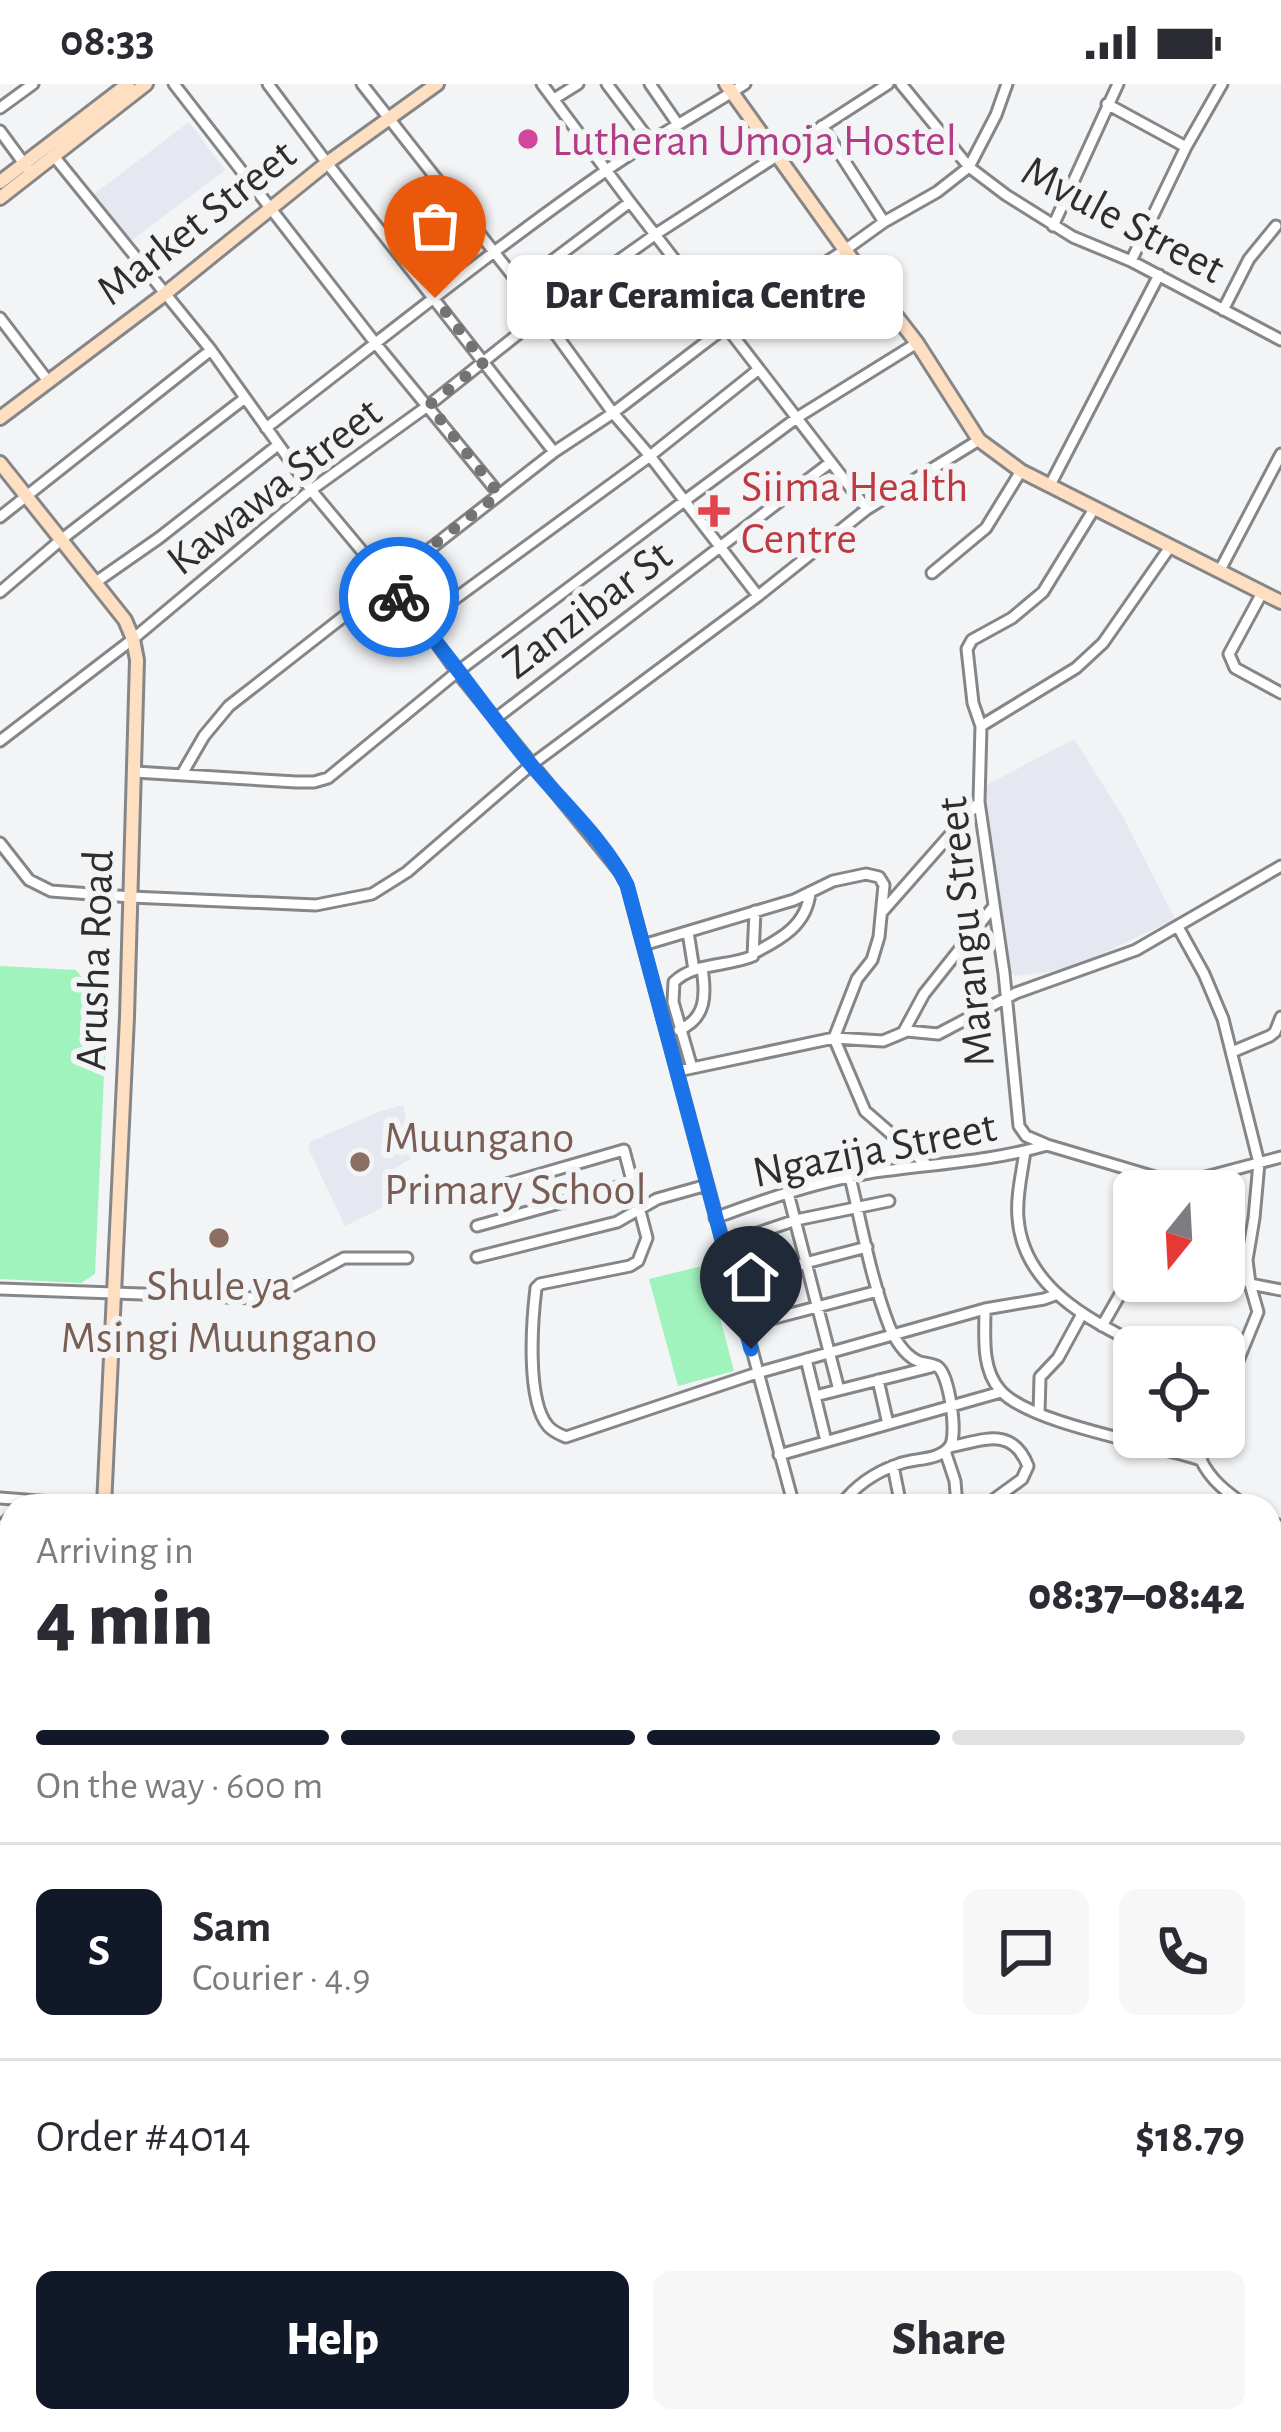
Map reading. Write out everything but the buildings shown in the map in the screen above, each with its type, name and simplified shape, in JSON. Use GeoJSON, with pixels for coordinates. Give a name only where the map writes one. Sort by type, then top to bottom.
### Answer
{"type":"FeatureCollection","features":[{"type":"Feature","properties":{"kind":"main road"},"geometry":{"type":"LineString","coordinates":[[50,151],[128,84]]}},
{"type":"Feature","properties":{"kind":"main road"},"geometry":{"type":"LineString","coordinates":[[0,198],[28,168],[146,84]]}},
{"type":"Feature","properties":{"kind":"main road","name":"Market Street"},"geometry":{"type":"LineString","coordinates":[[0,418],[388,116],[437,84]]}},
{"type":"Feature","properties":{"kind":"main road"},"geometry":{"type":"LineString","coordinates":[[734,87],[845,250],[917,344],[976,436],[1021,470],[1281,602]]}},
{"type":"Feature","properties":{"kind":"main road"},"geometry":{"type":"LineString","coordinates":[[0,182],[28,168]]}},
{"type":"Feature","properties":{"kind":"main road","name":"Arusha Road"},"geometry":{"type":"LineString","coordinates":[[0,463],[125,620],[137,670],[106,1494]]}},
{"type":"Feature","properties":{"kind":"street"},"geometry":{"type":"LineString","coordinates":[[0,108],[32,84]]}},
{"type":"Feature","properties":{"kind":"street"},"geometry":{"type":"LineString","coordinates":[[173,84],[499,494]]}},
{"type":"Feature","properties":{"kind":"street"},"geometry":{"type":"LineString","coordinates":[[268,84],[554,452]]}},
{"type":"Feature","properties":{"kind":"street"},"geometry":{"type":"LineString","coordinates":[[362,84],[758,596]]}},
{"type":"Feature","properties":{"kind":"street"},"geometry":{"type":"LineString","coordinates":[[542,84],[867,509]]}},
{"type":"Feature","properties":{"kind":"street"},"geometry":{"type":"LineString","coordinates":[[554,99],[578,84]]}},
{"type":"Feature","properties":{"kind":"street"},"geometry":{"type":"LineString","coordinates":[[607,84],[650,141]]}},
{"type":"Feature","properties":{"kind":"street"},"geometry":{"type":"LineString","coordinates":[[650,84],[677,123]]}},
{"type":"Feature","properties":{"kind":"street","name":"Kawawa Street"},"geometry":{"type":"LineString","coordinates":[[0,741],[133,639],[311,490],[542,315],[656,234],[889,84]]}},
{"type":"Feature","properties":{"kind":"street","name":"Mvule Street"},"geometry":{"type":"LineString","coordinates":[[901,84],[969,167],[1006,195],[1053,226],[1281,340]]}},
{"type":"Feature","properties":{"kind":"street"},"geometry":{"type":"LineString","coordinates":[[182,774],[220,714],[499,494],[727,326],[969,167],[1007,84]]}},
{"type":"Feature","properties":{"kind":"street"},"geometry":{"type":"LineString","coordinates":[[1053,226],[1118,84]]}},
{"type":"Feature","properties":{"kind":"street"},"geometry":{"type":"LineString","coordinates":[[1130,261],[1222,84]]}},
{"type":"Feature","properties":{"kind":"street"},"geometry":{"type":"LineString","coordinates":[[266,428],[494,251],[734,87]]}},
{"type":"Feature","properties":{"kind":"street"},"geometry":{"type":"LineString","coordinates":[[1107,104],[1186,147]]}},
{"type":"Feature","properties":{"kind":"street"},"geometry":{"type":"LineString","coordinates":[[822,127],[884,222]]}},
{"type":"Feature","properties":{"kind":"street"},"geometry":{"type":"LineString","coordinates":[[0,131],[28,168]]}},
{"type":"Feature","properties":{"kind":"street"},"geometry":{"type":"LineString","coordinates":[[50,151],[212,350],[311,490],[604,850],[627,885],[792,1494]]}},
{"type":"Feature","properties":{"kind":"street"},"geometry":{"type":"LineString","coordinates":[[520,285],[630,202]]}},
{"type":"Feature","properties":{"kind":"street"},"geometry":{"type":"LineString","coordinates":[[1223,310],[1250,259],[1276,226]]}},
{"type":"Feature","properties":{"kind":"street"},"geometry":{"type":"LineString","coordinates":[[1050,485],[1159,275]]}},
{"type":"Feature","properties":{"kind":"street"},"geometry":{"type":"LineString","coordinates":[[0,318],[48,381]]}},
{"type":"Feature","properties":{"kind":"street"},"geometry":{"type":"LineString","coordinates":[[135,772],[314,782],[328,778],[457,672],[683,502],[798,418],[917,344]]}},
{"type":"Feature","properties":{"kind":"street"},"geometry":{"type":"LineString","coordinates":[[0,517],[212,350]]}},
{"type":"Feature","properties":{"kind":"street"},"geometry":{"type":"LineString","coordinates":[[422,623],[650,456],[759,369]]}},
{"type":"Feature","properties":{"kind":"street"},"geometry":{"type":"LineString","coordinates":[[0,592],[62,538],[244,398]]}},
{"type":"Feature","properties":{"kind":"street"},"geometry":{"type":"LineString","coordinates":[[0,843],[41,888],[316,905],[372,894],[407,872],[531,765],[867,509],[976,436]]}},
{"type":"Feature","properties":{"kind":"street"},"geometry":{"type":"LineString","coordinates":[[96,582],[278,445]]}},
{"type":"Feature","properties":{"kind":"street"},"geometry":{"type":"LineString","coordinates":[[1220,570],[1281,454]]}},
{"type":"Feature","properties":{"kind":"street","name":"Zanzibar St"},"geometry":{"type":"LineString","coordinates":[[495,719],[831,462]]}},
{"type":"Feature","properties":{"kind":"street"},"geometry":{"type":"LineString","coordinates":[[932,573],[986,528],[1021,470]]}},
{"type":"Feature","properties":{"kind":"street","name":"Marangu Street"},"geometry":{"type":"LineString","coordinates":[[1047,1144],[1026,1136],[1019,1126],[1004,973],[979,802],[981,726],[973,703],[968,645],[1037,599],[1094,509]]}},
{"type":"Feature","properties":{"kind":"street"},"geometry":{"type":"LineString","coordinates":[[981,726],[1091,655],[1111,635],[1170,548]]}},
{"type":"Feature","properties":{"kind":"street"},"geometry":{"type":"LineString","coordinates":[[1262,592],[1229,654],[1230,662],[1281,693]]}},
{"type":"Feature","properties":{"kind":"street"},"geometry":{"type":"LineString","coordinates":[[882,912],[979,802]]}},
{"type":"Feature","properties":{"kind":"street"},"geometry":{"type":"LineString","coordinates":[[678,1071],[834,1038],[883,1041],[904,1031],[938,1034],[1030,987],[1136,950],[1281,866]]}},
{"type":"Feature","properties":{"kind":"street"},"geometry":{"type":"LineString","coordinates":[[643,945],[842,879],[873,874],[881,879],[882,912],[874,956],[860,974],[834,1038],[865,1111],[927,1166]]}},
{"type":"Feature","properties":{"kind":"street"},"geometry":{"type":"LineString","coordinates":[[692,1068],[671,988],[677,977],[750,958],[801,921],[810,892]]}},
{"type":"Feature","properties":{"kind":"street"},"geometry":{"type":"LineString","coordinates":[[904,1031],[924,994],[994,906]]}},
{"type":"Feature","properties":{"kind":"street"},"geometry":{"type":"LineString","coordinates":[[754,953],[755,911]]}},
{"type":"Feature","properties":{"kind":"street"},"geometry":{"type":"LineString","coordinates":[[1178,927],[1215,998],[1259,1163],[1247,1260],[1258,1312],[1245,1343]]}},
{"type":"Feature","properties":{"kind":"street"},"geometry":{"type":"LineString","coordinates":[[680,1030],[692,1024],[704,1005],[688,932]]}},
{"type":"Feature","properties":{"kind":"street"},"geometry":{"type":"LineString","coordinates":[[1004,973],[1030,987]]}},
{"type":"Feature","properties":{"kind":"street"},"geometry":{"type":"LineString","coordinates":[[1232,1052],[1270,1036],[1281,1017]]}},
{"type":"Feature","properties":{"kind":"street"},"geometry":{"type":"LineString","coordinates":[[1047,1144],[1130,1170]]}},
{"type":"Feature","properties":{"kind":"street","name":"Ngazija Street"},"geometry":{"type":"LineString","coordinates":[[715,1218],[850,1177],[1047,1144]]}},
{"type":"Feature","properties":{"kind":"street"},"geometry":{"type":"LineString","coordinates":[[451,1200],[624,1150],[647,1238],[638,1261],[536,1288],[531,1364],[541,1412],[549,1427],[566,1436],[757,1373],[985,1309],[1055,1295]]}},
{"type":"Feature","properties":{"kind":"street"},"geometry":{"type":"LineString","coordinates":[[1025,1151],[1018,1202],[1021,1237],[1028,1253],[1055,1295],[1113,1332]]}},
{"type":"Feature","properties":{"kind":"street"},"geometry":{"type":"LineString","coordinates":[[1232,1170],[1281,1157]]}},
{"type":"Feature","properties":{"kind":"street"},"geometry":{"type":"LineString","coordinates":[[850,1177],[893,1335],[914,1360],[936,1366],[944,1376],[952,1406],[953,1435],[947,1449],[957,1494]]}},
{"type":"Feature","properties":{"kind":"street"},"geometry":{"type":"LineString","coordinates":[[477,1226],[632,1183]]}},
{"type":"Feature","properties":{"kind":"street"},"geometry":{"type":"LineString","coordinates":[[477,1257],[608,1225],[657,1199],[706,1185]]}},
{"type":"Feature","properties":{"kind":"street"},"geometry":{"type":"LineString","coordinates":[[788,1193],[839,1390]]}},
{"type":"Feature","properties":{"kind":"street"},"geometry":{"type":"LineString","coordinates":[[722,1245],[796,1220],[889,1201]]}},
{"type":"Feature","properties":{"kind":"street"},"geometry":{"type":"LineString","coordinates":[[732,1282],[867,1247]]}},
{"type":"Feature","properties":{"kind":"street"},"geometry":{"type":"LineString","coordinates":[[0,1289],[256,1298],[283,1291],[344,1258],[407,1258]]}},
{"type":"Feature","properties":{"kind":"street"},"geometry":{"type":"LineString","coordinates":[[1245,1279],[1281,1290]]}},
{"type":"Feature","properties":{"kind":"street"},"geometry":{"type":"LineString","coordinates":[[744,1326],[878,1292]]}},
{"type":"Feature","properties":{"kind":"street"},"geometry":{"type":"LineString","coordinates":[[1102,1326],[1116,1302]]}},
{"type":"Feature","properties":{"kind":"street"},"geometry":{"type":"LineString","coordinates":[[985,1309],[987,1364],[1001,1392],[1063,1422],[1201,1460],[1231,1494]]}},
{"type":"Feature","properties":{"kind":"street"},"geometry":{"type":"LineString","coordinates":[[1039,1413],[1040,1378],[1058,1358],[1082,1314]]}},
{"type":"Feature","properties":{"kind":"street"},"geometry":{"type":"LineString","coordinates":[[806,1359],[826,1441]]}},
{"type":"Feature","properties":{"kind":"street"},"geometry":{"type":"LineString","coordinates":[[815,1396],[936,1366]]}},
{"type":"Feature","properties":{"kind":"street"},"geometry":{"type":"LineString","coordinates":[[878,1381],[888,1424]]}},
{"type":"Feature","properties":{"kind":"street"},"geometry":{"type":"LineString","coordinates":[[779,1455],[1001,1392]]}},
{"type":"Feature","properties":{"kind":"street"},"geometry":{"type":"LineString","coordinates":[[850,1494],[893,1466],[996,1438],[1010,1441],[1028,1466],[1022,1479],[1001,1494]]}},
{"type":"Feature","properties":{"kind":"street"},"geometry":{"type":"LineString","coordinates":[[893,1466],[899,1494]]}},
{"type":"Feature","properties":{"kind":"shaded area"},"geometry":{"type":"Polygon","coordinates":[[[189,122],[225,170],[131,241],[94,194],[189,122]]]}},
{"type":"Feature","properties":{"kind":"shaded area"},"geometry":{"type":"Polygon","coordinates":[[[1074,739],[1122,815],[1175,919],[1070,969],[1016,976],[996,963],[979,789],[1074,739]]]}},
{"type":"Feature","properties":{"kind":"shaded area","name":"Muungano Primary School"},"geometry":{"type":"Polygon","coordinates":[[[403,1105],[415,1156],[395,1168],[410,1194],[345,1226],[308,1148],[310,1142],[403,1105]]]}},
{"type":"Feature","properties":{"kind":"green space"},"geometry":{"type":"Polygon","coordinates":[[[0,966],[76,970],[90,982],[108,986],[95,1274],[81,1283],[0,1279],[0,966]]]}},
{"type":"Feature","properties":{"kind":"green space"},"geometry":{"type":"Polygon","coordinates":[[[706,1265],[734,1371],[678,1386],[649,1279],[706,1265]]]}},
{"type":"Feature","properties":{"kind":"way so far"},"geometry":{"type":"LineString","coordinates":[[399,597],[385,582],[499,494],[429,405],[484,362],[435,298]]}},
{"type":"Feature","properties":{"kind":"place","name":"Lutheran Umoja Hostel"},"geometry":{"type":"Point","coordinates":[528,139]}},
{"type":"Feature","properties":{"kind":"place","name":"Dar Ceramica Centre"},"geometry":{"type":"Point","coordinates":[435,298]}},
{"type":"Feature","properties":{"kind":"place","name":"Siima Health Centre"},"geometry":{"type":"Point","coordinates":[714,511]}},
{"type":"Feature","properties":{"kind":"place","name":"Muungano Primary School"},"geometry":{"type":"Point","coordinates":[360,1162]}},
{"type":"Feature","properties":{"kind":"place","name":"Shule ya Msingi Muungano"},"geometry":{"type":"Point","coordinates":[219,1238]}},
{"type":"Feature","properties":{"kind":"route"},"geometry":{"type":"LineString","coordinates":[[399,597],[614,862],[627,885],[751,1349]]}}]}
